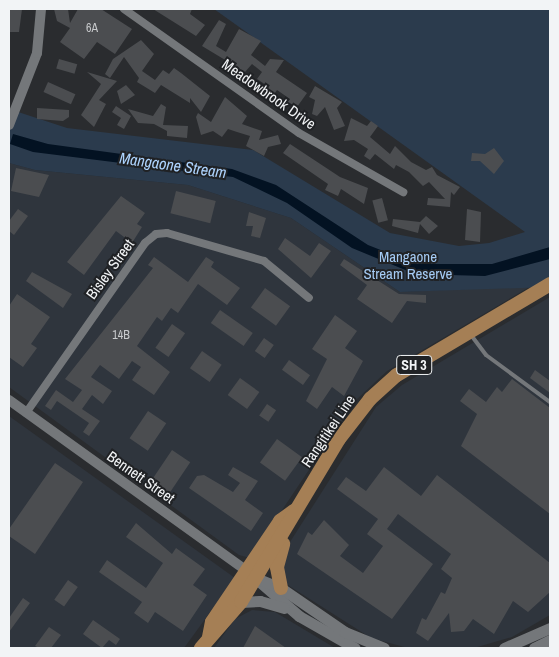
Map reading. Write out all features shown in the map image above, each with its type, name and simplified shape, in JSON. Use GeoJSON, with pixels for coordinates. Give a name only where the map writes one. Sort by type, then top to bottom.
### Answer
{"type":"FeatureCollection","features":[{"type":"Feature","properties":{"kind":"highway","name":"Rangitikei Line"},"geometry":{"type":"LineString","coordinates":[[205,643],[212,622],[287,532],[294,511],[370,399],[397,375],[550,284]]}},
{"type":"Feature","properties":{"kind":"highway","name":"Rangitikei Line"},"geometry":{"type":"LineString","coordinates":[[205,643],[220,631],[241,602],[251,574],[280,521],[294,511]]}},
{"type":"Feature","properties":{"kind":"highway"},"geometry":{"type":"LineString","coordinates":[[281,588],[277,567],[287,532]]}},
{"type":"Feature","properties":{"kind":"main road"},"geometry":{"type":"LineString","coordinates":[[251,574],[281,588],[355,648]]}},
{"type":"Feature","properties":{"kind":"main road"},"geometry":{"type":"LineString","coordinates":[[251,574],[299,616]]}},
{"type":"Feature","properties":{"kind":"main road"},"geometry":{"type":"LineString","coordinates":[[241,602],[260,601],[384,648]]}},
{"type":"Feature","properties":{"kind":"main road"},"geometry":{"type":"LineString","coordinates":[[504,648],[550,628]]}},
{"type":"Feature","properties":{"kind":"main road"},"geometry":{"type":"LineString","coordinates":[[534,648],[550,640]]}},
{"type":"Feature","properties":{"kind":"street"},"geometry":{"type":"LineString","coordinates":[[9,124],[37,53],[41,9]]}},
{"type":"Feature","properties":{"kind":"street","name":"Meadowbrook Drive"},"geometry":{"type":"LineString","coordinates":[[124,9],[298,133],[403,192]]}},
{"type":"Feature","properties":{"kind":"street","name":"Bisley Street"},"geometry":{"type":"LineString","coordinates":[[26,413],[145,243],[156,234],[166,232],[264,261],[309,298]]}},
{"type":"Feature","properties":{"kind":"street","name":"Bennett Street"},"geometry":{"type":"LineString","coordinates":[[9,400],[251,574]]}},
{"type":"Feature","properties":{"kind":"lane"},"geometry":{"type":"LineString","coordinates":[[470,333],[486,355],[550,402]]}},
{"type":"Feature","properties":{"kind":"shaded area"},"geometry":{"type":"Polygon","coordinates":[[[9,163],[35,170],[188,185],[291,218],[400,292],[531,286],[387,371],[355,401],[250,558],[239,555],[9,387],[9,163]]]}},
{"type":"Feature","properties":{"kind":"shaded area"},"geometry":{"type":"Polygon","coordinates":[[[550,297],[550,615],[512,637],[474,648],[408,648],[371,638],[283,582],[280,561],[290,542],[376,407],[402,385],[550,297]]]}},
{"type":"Feature","properties":{"kind":"shaded area"},"geometry":{"type":"Polygon","coordinates":[[[9,416],[235,578],[184,648],[9,648],[9,416]]]}},
{"type":"Feature","properties":{"kind":"shaded area"},"geometry":{"type":"Polygon","coordinates":[[[252,610],[275,612],[335,648],[214,648],[235,619],[252,610]]]}},
{"type":"Feature","properties":{"kind":"green space","name":"Mangaone Stream Reserve"},"geometry":{"type":"Polygon","coordinates":[[[214,9],[550,9],[550,287],[400,292],[291,218],[188,185],[35,170],[9,163],[9,109],[67,128],[253,150],[390,233],[459,246],[489,243],[525,232],[214,9]]]}},
{"type":"Feature","properties":{"kind":"water","name":"Mangaone Stream"},"geometry":{"type":"Polygon","coordinates":[[[13,134],[48,144],[232,169],[276,185],[368,245],[416,264],[492,264],[550,247],[550,259],[485,276],[415,274],[352,248],[287,203],[233,177],[33,152],[10,144],[13,134]]]}},
{"type":"Feature","properties":{"kind":"building"},"geometry":{"type":"Polygon","coordinates":[[[9,9],[22,9],[19,32],[9,32],[9,9]]]}},
{"type":"Feature","properties":{"kind":"building"},"geometry":{"type":"Polygon","coordinates":[[[54,9],[68,9],[70,23],[78,9],[101,9],[132,29],[115,54],[97,42],[84,59],[60,42],[70,28],[57,21],[54,9]]]}},
{"type":"Feature","properties":{"kind":"building"},"geometry":{"type":"Polygon","coordinates":[[[153,9],[192,9],[190,14],[205,25],[196,36],[153,9]]]}},
{"type":"Feature","properties":{"kind":"building"},"geometry":{"type":"Polygon","coordinates":[[[219,20],[226,24],[216,46],[226,52],[239,29],[261,41],[251,55],[265,66],[270,59],[284,60],[276,72],[307,93],[297,107],[286,103],[290,99],[277,90],[272,97],[265,92],[269,87],[257,79],[262,72],[252,64],[245,72],[202,46],[219,20]]]}},
{"type":"Feature","properties":{"kind":"building"},"geometry":{"type":"Polygon","coordinates":[[[141,40],[154,54],[142,71],[155,80],[163,70],[169,74],[174,68],[210,96],[201,112],[190,98],[190,103],[161,85],[155,93],[137,82],[139,78],[124,57],[110,78],[105,74],[113,59],[141,40]]]}},
{"type":"Feature","properties":{"kind":"building"},"geometry":{"type":"Polygon","coordinates":[[[59,59],[77,64],[75,74],[56,69],[59,59]]]}},
{"type":"Feature","properties":{"kind":"building"},"geometry":{"type":"Polygon","coordinates":[[[87,72],[117,81],[99,100],[106,104],[94,127],[81,115],[101,84],[87,72]]]}},
{"type":"Feature","properties":{"kind":"building"},"geometry":{"type":"Polygon","coordinates":[[[48,82],[75,94],[71,104],[44,92],[48,82]]]}},
{"type":"Feature","properties":{"kind":"building"},"geometry":{"type":"Polygon","coordinates":[[[126,85],[135,95],[121,104],[117,91],[126,85]]]}},
{"type":"Feature","properties":{"kind":"building"},"geometry":{"type":"Polygon","coordinates":[[[315,86],[342,102],[337,108],[345,126],[334,130],[325,107],[317,116],[312,114],[315,100],[309,97],[315,86]]]}},
{"type":"Feature","properties":{"kind":"building"},"geometry":{"type":"Polygon","coordinates":[[[225,97],[247,116],[242,124],[262,131],[259,140],[278,135],[281,144],[268,147],[264,156],[246,146],[250,136],[228,129],[222,137],[213,131],[201,135],[196,117],[198,113],[211,122],[225,97]]]}},
{"type":"Feature","properties":{"kind":"building"},"geometry":{"type":"Polygon","coordinates":[[[161,104],[166,107],[163,125],[188,126],[187,138],[167,136],[167,131],[154,124],[138,123],[128,109],[153,116],[161,104]]]}},
{"type":"Feature","properties":{"kind":"building"},"geometry":{"type":"Polygon","coordinates":[[[116,106],[131,116],[124,129],[117,125],[121,118],[112,112],[116,106]]]}},
{"type":"Feature","properties":{"kind":"building"},"geometry":{"type":"Polygon","coordinates":[[[37,108],[69,110],[69,117],[63,121],[37,119],[37,108]]]}},
{"type":"Feature","properties":{"kind":"building"},"geometry":{"type":"Polygon","coordinates":[[[351,118],[367,126],[371,121],[378,126],[370,137],[390,154],[395,146],[411,162],[426,170],[432,167],[437,175],[460,187],[454,195],[451,192],[450,207],[427,205],[428,198],[445,199],[429,182],[423,186],[409,172],[396,165],[394,169],[375,154],[370,160],[364,156],[368,149],[354,140],[344,141],[351,118]]]}},
{"type":"Feature","properties":{"kind":"building"},"geometry":{"type":"Polygon","coordinates":[[[290,144],[340,177],[368,188],[364,204],[341,189],[338,196],[325,190],[328,184],[283,153],[290,144]]]}},
{"type":"Feature","properties":{"kind":"building"},"geometry":{"type":"Polygon","coordinates":[[[494,148],[504,161],[494,174],[480,161],[471,161],[472,153],[485,154],[494,148]]]}},
{"type":"Feature","properties":{"kind":"building"},"geometry":{"type":"Polygon","coordinates":[[[16,168],[49,175],[39,197],[11,191],[16,168]]]}},
{"type":"Feature","properties":{"kind":"building"},"geometry":{"type":"Polygon","coordinates":[[[176,191],[216,201],[210,223],[170,213],[176,191]]]}},
{"type":"Feature","properties":{"kind":"building"},"geometry":{"type":"Polygon","coordinates":[[[121,196],[145,213],[137,224],[142,227],[132,243],[116,231],[84,275],[67,262],[121,196]]]}},
{"type":"Feature","properties":{"kind":"building"},"geometry":{"type":"Polygon","coordinates":[[[382,198],[388,220],[378,223],[372,201],[382,198]]]}},
{"type":"Feature","properties":{"kind":"building"},"geometry":{"type":"Polygon","coordinates":[[[18,209],[28,216],[14,235],[9,231],[9,221],[18,209]]]}},
{"type":"Feature","properties":{"kind":"building"},"geometry":{"type":"Polygon","coordinates":[[[467,209],[481,212],[480,242],[465,240],[467,209]]]}},
{"type":"Feature","properties":{"kind":"building"},"geometry":{"type":"Polygon","coordinates":[[[249,212],[266,218],[260,238],[251,236],[253,226],[246,226],[249,212]]]}},
{"type":"Feature","properties":{"kind":"building"},"geometry":{"type":"Polygon","coordinates":[[[426,216],[438,226],[429,234],[420,224],[418,233],[392,226],[393,219],[420,222],[426,216]]]}},
{"type":"Feature","properties":{"kind":"building"},"geometry":{"type":"Polygon","coordinates":[[[285,238],[310,256],[319,243],[331,251],[311,278],[278,249],[285,238]]]}},
{"type":"Feature","properties":{"kind":"building"},"geometry":{"type":"Polygon","coordinates":[[[154,257],[188,282],[206,257],[214,262],[211,267],[240,288],[227,305],[198,284],[178,313],[171,308],[162,321],[157,317],[137,346],[170,372],[154,395],[132,380],[141,367],[132,361],[119,379],[100,365],[91,377],[112,391],[103,404],[92,395],[82,409],[100,421],[89,436],[83,432],[89,423],[57,401],[51,410],[45,406],[56,390],[73,402],[82,390],[65,379],[153,268],[148,265],[154,257]]]}},
{"type":"Feature","properties":{"kind":"building"},"geometry":{"type":"Polygon","coordinates":[[[344,259],[399,294],[426,295],[426,303],[407,301],[392,323],[357,299],[367,285],[340,265],[344,259]]]}},
{"type":"Feature","properties":{"kind":"building"},"geometry":{"type":"Polygon","coordinates":[[[32,272],[72,294],[63,308],[26,281],[32,272]]]}},
{"type":"Feature","properties":{"kind":"building"},"geometry":{"type":"Polygon","coordinates":[[[265,288],[290,306],[276,326],[251,307],[265,288]]]}},
{"type":"Feature","properties":{"kind":"building"},"geometry":{"type":"Polygon","coordinates":[[[17,294],[50,317],[31,344],[37,348],[23,367],[9,357],[9,306],[17,294]]]}},
{"type":"Feature","properties":{"kind":"building"},"geometry":{"type":"Polygon","coordinates":[[[220,310],[253,333],[244,346],[211,323],[220,310]]]}},
{"type":"Feature","properties":{"kind":"building"},"geometry":{"type":"Polygon","coordinates":[[[335,315],[357,331],[345,348],[363,361],[344,396],[332,387],[317,409],[306,401],[327,359],[312,349],[335,315]]]}},
{"type":"Feature","properties":{"kind":"building"},"geometry":{"type":"Polygon","coordinates":[[[172,324],[185,333],[168,357],[155,348],[172,324]]]}},
{"type":"Feature","properties":{"kind":"building"},"geometry":{"type":"Polygon","coordinates":[[[264,338],[274,345],[265,358],[255,351],[264,338]]]}},
{"type":"Feature","properties":{"kind":"building"},"geometry":{"type":"Polygon","coordinates":[[[202,351],[222,365],[210,382],[190,368],[202,351]]]}},
{"type":"Feature","properties":{"kind":"building"},"geometry":{"type":"Polygon","coordinates":[[[289,360],[310,375],[303,385],[282,370],[289,360]]]}},
{"type":"Feature","properties":{"kind":"building"},"geometry":{"type":"Polygon","coordinates":[[[535,370],[550,381],[550,393],[530,378],[535,370]]]}},
{"type":"Feature","properties":{"kind":"building"},"geometry":{"type":"Polygon","coordinates":[[[240,378],[259,392],[247,409],[228,395],[240,378]]]}},
{"type":"Feature","properties":{"kind":"building"},"geometry":{"type":"Polygon","coordinates":[[[512,379],[550,408],[550,514],[461,446],[477,414],[460,401],[469,389],[486,402],[497,387],[502,392],[512,379]]]}},
{"type":"Feature","properties":{"kind":"building"},"geometry":{"type":"Polygon","coordinates":[[[267,404],[276,410],[268,422],[259,416],[267,404]]]}},
{"type":"Feature","properties":{"kind":"building"},"geometry":{"type":"Polygon","coordinates":[[[148,411],[166,423],[148,451],[130,438],[148,411]]]}},
{"type":"Feature","properties":{"kind":"building"},"geometry":{"type":"Polygon","coordinates":[[[277,439],[302,457],[285,481],[260,462],[277,439]]]}},
{"type":"Feature","properties":{"kind":"building"},"geometry":{"type":"Polygon","coordinates":[[[172,450],[190,462],[170,493],[151,481],[172,450]]]}},
{"type":"Feature","properties":{"kind":"building"},"geometry":{"type":"Polygon","coordinates":[[[55,463],[83,482],[35,554],[9,536],[9,529],[55,463]]]}},
{"type":"Feature","properties":{"kind":"building"},"geometry":{"type":"Polygon","coordinates":[[[233,467],[258,481],[245,500],[263,513],[251,531],[189,488],[197,476],[204,475],[233,492],[240,483],[228,475],[233,467]]]}},
{"type":"Feature","properties":{"kind":"building"},"geometry":{"type":"Polygon","coordinates":[[[384,467],[421,496],[437,475],[550,563],[550,592],[528,612],[513,601],[494,634],[473,619],[464,631],[451,632],[449,613],[428,641],[416,633],[422,618],[426,620],[441,592],[445,594],[452,578],[441,569],[451,554],[398,514],[387,529],[433,564],[392,619],[297,554],[308,532],[312,535],[324,520],[349,545],[340,556],[363,573],[383,546],[367,534],[378,519],[337,489],[346,477],[366,491],[384,467]]]}},
{"type":"Feature","properties":{"kind":"building"},"geometry":{"type":"Polygon","coordinates":[[[136,523],[172,554],[176,548],[205,569],[193,585],[207,595],[183,631],[155,612],[148,623],[134,613],[142,602],[99,572],[107,560],[146,588],[163,563],[126,537],[136,523]]]}},
{"type":"Feature","properties":{"kind":"building"},"geometry":{"type":"Polygon","coordinates":[[[68,580],[78,587],[64,607],[54,600],[68,580]]]}},
{"type":"Feature","properties":{"kind":"building"},"geometry":{"type":"Polygon","coordinates":[[[23,598],[30,603],[9,632],[9,618],[23,598]]]}},
{"type":"Feature","properties":{"kind":"building"},"geometry":{"type":"Polygon","coordinates":[[[93,620],[120,639],[116,645],[109,640],[102,648],[83,634],[93,620]]]}},
{"type":"Feature","properties":{"kind":"building"},"geometry":{"type":"Polygon","coordinates":[[[255,626],[286,648],[243,648],[255,626]]]}},
{"type":"Feature","properties":{"kind":"building"},"geometry":{"type":"Polygon","coordinates":[[[49,627],[61,635],[51,648],[35,646],[49,627]]]}}]}
